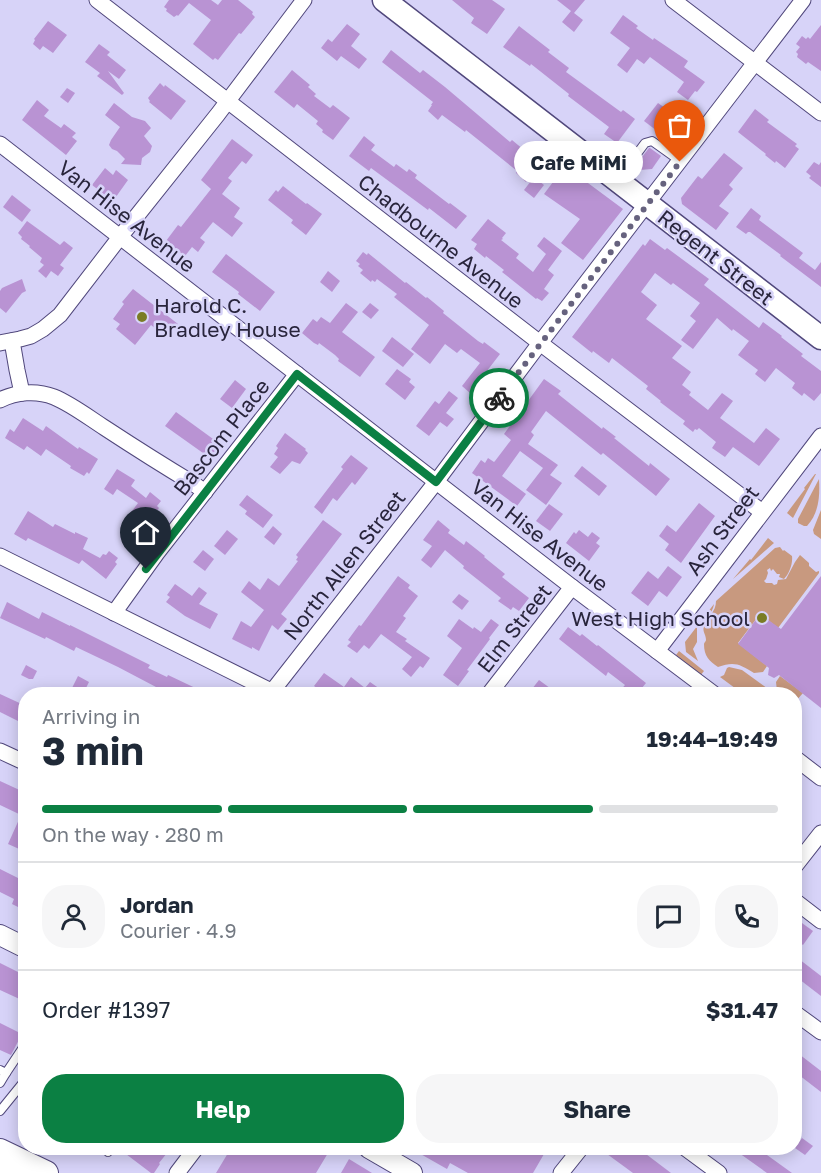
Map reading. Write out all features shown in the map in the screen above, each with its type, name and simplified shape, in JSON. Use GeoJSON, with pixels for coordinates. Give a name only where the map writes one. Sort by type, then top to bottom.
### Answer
{"type":"FeatureCollection","features":[{"type":"Feature","properties":{"kind":"main road","name":"Regent Street"},"geometry":{"type":"LineString","coordinates":[[384,0],[821,338]]}},
{"type":"Feature","properties":{"kind":"main road"},"geometry":{"type":"LineString","coordinates":[[0,1151],[46,1173]]}},
{"type":"Feature","properties":{"kind":"main road"},"geometry":{"type":"LineString","coordinates":[[0,1169],[7,1173]]}},
{"type":"Feature","properties":{"kind":"street","name":"Chadbourne Avenue"},"geometry":{"type":"LineString","coordinates":[[97,0],[762,512]]}},
{"type":"Feature","properties":{"kind":"street"},"geometry":{"type":"LineString","coordinates":[[22,393],[6,342],[31,336],[60,315],[304,0]]}},
{"type":"Feature","properties":{"kind":"street"},"geometry":{"type":"LineString","coordinates":[[674,0],[821,113]]}},
{"type":"Feature","properties":{"kind":"street","name":"North Allen Street"},"geometry":{"type":"LineString","coordinates":[[278,687],[803,0]]}},
{"type":"Feature","properties":{"kind":"street","name":"Van Hise Avenue"},"geometry":{"type":"LineString","coordinates":[[0,144],[703,687]]}},
{"type":"Feature","properties":{"kind":"street","name":"Bascom Place"},"geometry":{"type":"LineString","coordinates":[[114,613],[157,553],[297,374]]}},
{"type":"Feature","properties":{"kind":"street"},"geometry":{"type":"LineString","coordinates":[[0,400],[22,393],[38,393],[53,397],[205,492]]}},
{"type":"Feature","properties":{"kind":"street","name":"Ash Street"},"geometry":{"type":"LineString","coordinates":[[657,651],[821,436]]}},
{"type":"Feature","properties":{"kind":"street"},"geometry":{"type":"LineString","coordinates":[[0,556],[259,687]]}},
{"type":"Feature","properties":{"kind":"street","name":"Elm Street"},"geometry":{"type":"LineString","coordinates":[[494,687],[572,587]]}},
{"type":"Feature","properties":{"kind":"street"},"geometry":{"type":"LineString","coordinates":[[0,751],[18,759]]}},
{"type":"Feature","properties":{"kind":"street"},"geometry":{"type":"LineString","coordinates":[[802,763],[821,778]]}},
{"type":"Feature","properties":{"kind":"street"},"geometry":{"type":"LineString","coordinates":[[802,857],[821,833]]}},
{"type":"Feature","properties":{"kind":"street"},"geometry":{"type":"LineString","coordinates":[[802,906],[821,921]]}},
{"type":"Feature","properties":{"kind":"street"},"geometry":{"type":"LineString","coordinates":[[0,935],[18,944]]}},
{"type":"Feature","properties":{"kind":"street"},"geometry":{"type":"LineString","coordinates":[[802,1018],[821,1032]]}},
{"type":"Feature","properties":{"kind":"street"},"geometry":{"type":"LineString","coordinates":[[177,1173],[191,1155]]}},
{"type":"Feature","properties":{"kind":"street"},"geometry":{"type":"LineString","coordinates":[[381,1155],[412,1173]]}},
{"type":"Feature","properties":{"kind":"street"},"geometry":{"type":"LineString","coordinates":[[561,1173],[575,1155]]}},
{"type":"Feature","properties":{"kind":"street"},"geometry":{"type":"LineString","coordinates":[[695,1155],[719,1173]]}},
{"type":"Feature","properties":{"kind":"lane"},"geometry":{"type":"LineString","coordinates":[[615,178],[645,143],[650,141],[680,162]]}},
{"type":"Feature","properties":{"kind":"lane"},"geometry":{"type":"LineString","coordinates":[[0,1083],[3,1071],[18,1053]]}},
{"type":"Feature","properties":{"kind":"lane"},"geometry":{"type":"LineString","coordinates":[[0,1111],[18,1089]]}},
{"type":"Feature","properties":{"kind":"shaded area"},"geometry":{"type":"Polygon","coordinates":[[[816,474],[793,518],[787,513],[816,474]]]}},
{"type":"Feature","properties":{"kind":"shaded area"},"geometry":{"type":"Polygon","coordinates":[[[819,479],[819,498],[816,510],[811,521],[804,526],[798,523],[798,519],[819,479]]]}},
{"type":"Feature","properties":{"kind":"shaded area"},"geometry":{"type":"Polygon","coordinates":[[[821,510],[821,539],[814,534],[813,530],[821,510]]]}},
{"type":"Feature","properties":{"kind":"shaded area"},"geometry":{"type":"Polygon","coordinates":[[[768,538],[774,543],[733,579],[751,560],[768,538]]]}},
{"type":"Feature","properties":{"kind":"shaded area"},"geometry":{"type":"Polygon","coordinates":[[[780,547],[792,556],[790,569],[784,579],[770,568],[767,570],[764,581],[766,583],[774,585],[778,580],[786,579],[800,555],[819,573],[778,628],[760,614],[738,643],[767,666],[763,672],[754,673],[733,664],[718,667],[706,655],[704,644],[706,638],[703,630],[715,608],[716,601],[775,548],[780,547]]]}},
{"type":"Feature","properties":{"kind":"shaded area"},"geometry":{"type":"Polygon","coordinates":[[[714,604],[710,614],[697,627],[697,642],[693,649],[698,661],[686,652],[685,642],[714,604]]]}},
{"type":"Feature","properties":{"kind":"shaded area"},"geometry":{"type":"Polygon","coordinates":[[[679,651],[704,671],[700,676],[676,655],[679,651]]]}},
{"type":"Feature","properties":{"kind":"shaded area"},"geometry":{"type":"Polygon","coordinates":[[[727,668],[742,670],[765,687],[734,687],[720,677],[724,675],[727,668]]]}},
{"type":"Feature","properties":{"kind":"shaded area"},"geometry":{"type":"Polygon","coordinates":[[[780,676],[795,687],[777,687],[776,682],[780,676]]]}},
{"type":"Feature","properties":{"kind":"building"},"geometry":{"type":"Polygon","coordinates":[[[169,0],[211,0],[218,5],[222,0],[238,0],[253,12],[255,17],[218,60],[215,58],[213,60],[193,44],[211,20],[189,3],[178,16],[174,17],[164,7],[169,0]]]}},
{"type":"Feature","properties":{"kind":"building"},"geometry":{"type":"Polygon","coordinates":[[[452,0],[492,0],[505,9],[487,34],[471,23],[474,18],[452,0]]]}},
{"type":"Feature","properties":{"kind":"building"},"geometry":{"type":"Polygon","coordinates":[[[557,0],[585,0],[574,13],[583,20],[574,32],[562,22],[571,11],[557,0]]]}},
{"type":"Feature","properties":{"kind":"building"},"geometry":{"type":"Polygon","coordinates":[[[623,15],[638,26],[636,28],[688,61],[684,67],[705,82],[688,100],[677,92],[684,82],[650,57],[644,64],[637,59],[627,73],[617,65],[630,48],[610,33],[623,15]]]}},
{"type":"Feature","properties":{"kind":"building"},"geometry":{"type":"Polygon","coordinates":[[[48,21],[67,35],[53,53],[43,46],[40,50],[33,44],[34,39],[48,21]]]}},
{"type":"Feature","properties":{"kind":"building"},"geometry":{"type":"Polygon","coordinates":[[[347,24],[360,34],[351,46],[367,59],[359,69],[341,56],[337,61],[321,48],[328,39],[332,42],[347,24]]]}},
{"type":"Feature","properties":{"kind":"building"},"geometry":{"type":"Polygon","coordinates":[[[821,25],[821,71],[797,57],[796,52],[800,47],[796,44],[802,36],[810,39],[821,25]]]}},
{"type":"Feature","properties":{"kind":"building"},"geometry":{"type":"Polygon","coordinates":[[[519,26],[569,68],[566,72],[621,112],[623,110],[635,119],[617,143],[604,134],[609,127],[531,64],[530,66],[503,47],[519,26]]]}},
{"type":"Feature","properties":{"kind":"building"},"geometry":{"type":"Polygon","coordinates":[[[99,44],[110,52],[107,55],[126,70],[119,79],[108,71],[124,93],[122,95],[97,76],[100,73],[85,62],[99,44]]]}},
{"type":"Feature","properties":{"kind":"building"},"geometry":{"type":"Polygon","coordinates":[[[391,50],[420,73],[423,70],[445,87],[510,142],[512,140],[530,155],[535,150],[545,158],[526,182],[516,173],[517,171],[466,130],[465,132],[442,115],[438,120],[428,111],[433,102],[382,62],[391,50]]]}},
{"type":"Feature","properties":{"kind":"building"},"geometry":{"type":"Polygon","coordinates":[[[292,70],[310,85],[308,87],[316,94],[314,96],[330,108],[333,105],[350,118],[333,140],[322,132],[323,130],[316,124],[318,121],[297,104],[294,108],[274,92],[292,70]]]}},
{"type":"Feature","properties":{"kind":"building"},"geometry":{"type":"Polygon","coordinates":[[[160,83],[186,101],[171,120],[149,102],[148,98],[160,83]]]}},
{"type":"Feature","properties":{"kind":"building"},"geometry":{"type":"Polygon","coordinates":[[[67,88],[75,93],[68,103],[60,97],[67,88]]]}},
{"type":"Feature","properties":{"kind":"building"},"geometry":{"type":"Polygon","coordinates":[[[37,100],[49,110],[44,116],[61,128],[64,124],[76,133],[72,137],[77,141],[66,155],[22,120],[37,100]]]}},
{"type":"Feature","properties":{"kind":"building"},"geometry":{"type":"Polygon","coordinates":[[[114,103],[132,117],[145,121],[151,128],[144,136],[152,146],[150,152],[142,158],[141,165],[121,164],[125,159],[109,145],[120,127],[105,115],[114,103]]]}},
{"type":"Feature","properties":{"kind":"building"},"geometry":{"type":"Polygon","coordinates":[[[658,103],[679,118],[665,137],[644,121],[658,103]]]}},
{"type":"Feature","properties":{"kind":"building"},"geometry":{"type":"Polygon","coordinates":[[[755,109],[769,120],[767,122],[797,144],[795,146],[799,149],[785,168],[776,161],[775,163],[738,132],[755,109]]]}},
{"type":"Feature","properties":{"kind":"building"},"geometry":{"type":"Polygon","coordinates":[[[364,136],[375,145],[371,150],[394,167],[396,164],[407,172],[409,169],[417,175],[415,178],[467,216],[456,229],[371,168],[369,171],[349,156],[364,136]]]}},
{"type":"Feature","properties":{"kind":"building"},"geometry":{"type":"Polygon","coordinates":[[[232,139],[253,155],[246,164],[242,161],[228,178],[232,181],[222,194],[240,208],[234,217],[243,223],[232,237],[213,222],[200,238],[205,242],[198,252],[192,247],[185,256],[166,241],[178,225],[181,227],[211,189],[201,180],[232,139]]]}},
{"type":"Feature","properties":{"kind":"building"},"geometry":{"type":"Polygon","coordinates":[[[649,148],[661,156],[652,169],[640,170],[639,161],[649,148]]]}},
{"type":"Feature","properties":{"kind":"building"},"geometry":{"type":"Polygon","coordinates":[[[724,153],[743,168],[729,185],[733,189],[719,206],[729,213],[716,230],[682,204],[681,198],[698,176],[702,179],[724,153]]]}},
{"type":"Feature","properties":{"kind":"building"},"geometry":{"type":"Polygon","coordinates":[[[814,162],[819,165],[821,162],[821,187],[809,178],[811,176],[806,172],[814,162]]]}},
{"type":"Feature","properties":{"kind":"building"},"geometry":{"type":"Polygon","coordinates":[[[565,166],[623,209],[583,260],[561,243],[580,219],[544,194],[565,166]]]}},
{"type":"Feature","properties":{"kind":"building"},"geometry":{"type":"Polygon","coordinates":[[[105,168],[113,175],[116,170],[128,180],[113,201],[92,185],[105,168]]]}},
{"type":"Feature","properties":{"kind":"building"},"geometry":{"type":"Polygon","coordinates":[[[534,177],[544,185],[534,198],[524,190],[534,177]]]}},
{"type":"Feature","properties":{"kind":"building"},"geometry":{"type":"Polygon","coordinates":[[[283,186],[322,214],[306,235],[291,223],[293,220],[268,200],[276,190],[278,192],[283,186]]]}},
{"type":"Feature","properties":{"kind":"building"},"geometry":{"type":"Polygon","coordinates":[[[12,195],[31,210],[22,222],[3,207],[12,195]]]}},
{"type":"Feature","properties":{"kind":"building"},"geometry":{"type":"Polygon","coordinates":[[[751,208],[761,216],[759,220],[803,253],[799,258],[815,270],[821,262],[821,287],[750,232],[746,234],[736,227],[751,208]]]}},
{"type":"Feature","properties":{"kind":"building"},"geometry":{"type":"Polygon","coordinates":[[[488,219],[506,233],[501,240],[519,254],[516,258],[533,272],[546,254],[537,246],[544,237],[562,251],[548,270],[554,275],[544,289],[549,293],[542,301],[536,299],[502,272],[504,270],[474,249],[477,244],[471,240],[488,219]]]}},
{"type":"Feature","properties":{"kind":"building"},"geometry":{"type":"Polygon","coordinates":[[[27,221],[60,245],[64,241],[73,248],[60,265],[64,268],[58,276],[51,271],[46,278],[38,271],[44,265],[40,262],[42,258],[21,239],[18,233],[27,221]]]}},
{"type":"Feature","properties":{"kind":"building"},"geometry":{"type":"Polygon","coordinates":[[[650,239],[665,250],[667,248],[709,279],[704,285],[759,328],[763,322],[821,371],[821,393],[814,401],[804,393],[802,396],[792,388],[795,383],[776,368],[765,382],[755,374],[758,370],[738,355],[749,341],[733,329],[732,331],[717,318],[693,349],[681,340],[696,321],[690,316],[700,303],[673,283],[671,285],[655,273],[641,292],[657,305],[646,319],[682,346],[672,358],[691,372],[682,385],[691,392],[689,395],[708,410],[722,393],[733,401],[720,418],[754,443],[766,428],[780,439],[759,466],[733,447],[725,457],[712,448],[716,442],[699,428],[693,432],[683,424],[685,421],[646,389],[648,386],[612,358],[609,363],[572,337],[643,244],[645,246],[650,239]]]}},
{"type":"Feature","properties":{"kind":"building"},"geometry":{"type":"Polygon","coordinates":[[[363,252],[367,255],[368,253],[405,283],[427,297],[478,341],[483,344],[484,342],[500,354],[470,393],[462,386],[480,363],[461,349],[457,353],[445,344],[430,364],[411,349],[429,325],[394,297],[397,294],[377,279],[371,282],[360,273],[363,270],[356,261],[363,252]]]}},
{"type":"Feature","properties":{"kind":"building"},"geometry":{"type":"Polygon","coordinates":[[[226,254],[275,292],[260,311],[212,272],[226,254]]]}},
{"type":"Feature","properties":{"kind":"building"},"geometry":{"type":"Polygon","coordinates":[[[328,271],[340,281],[332,292],[320,282],[328,271]]]}},
{"type":"Feature","properties":{"kind":"building"},"geometry":{"type":"Polygon","coordinates":[[[22,279],[26,291],[6,313],[0,308],[0,291],[22,279]]]}},
{"type":"Feature","properties":{"kind":"building","name":"Harold C. Bradley House"},"geometry":{"type":"Polygon","coordinates":[[[133,289],[178,324],[167,338],[151,325],[135,345],[116,329],[120,324],[113,319],[124,304],[122,302],[133,289]]]}},
{"type":"Feature","properties":{"kind":"building"},"geometry":{"type":"Polygon","coordinates":[[[346,303],[358,312],[342,332],[375,357],[360,377],[338,361],[335,355],[302,333],[313,319],[317,322],[321,317],[330,323],[346,303]]]}},
{"type":"Feature","properties":{"kind":"building"},"geometry":{"type":"Polygon","coordinates":[[[370,303],[379,310],[371,319],[362,312],[370,303]]]}},
{"type":"Feature","properties":{"kind":"building"},"geometry":{"type":"Polygon","coordinates":[[[392,337],[414,354],[403,367],[382,351],[392,337]]]}},
{"type":"Feature","properties":{"kind":"building"},"geometry":{"type":"Polygon","coordinates":[[[397,369],[411,379],[409,382],[415,387],[405,400],[385,384],[397,369]]]}},
{"type":"Feature","properties":{"kind":"building"},"geometry":{"type":"Polygon","coordinates":[[[544,379],[561,391],[558,394],[602,429],[603,427],[649,466],[650,463],[670,479],[656,496],[546,411],[531,432],[534,435],[528,444],[558,465],[550,475],[562,483],[546,505],[526,490],[543,468],[520,451],[502,476],[526,494],[517,506],[472,473],[481,460],[485,463],[488,458],[495,461],[511,440],[504,434],[544,379]]]}},
{"type":"Feature","properties":{"kind":"building"},"geometry":{"type":"Polygon","coordinates":[[[235,380],[246,389],[232,408],[220,399],[235,380]]]}},
{"type":"Feature","properties":{"kind":"building"},"geometry":{"type":"Polygon","coordinates":[[[449,391],[458,398],[446,413],[454,419],[447,427],[440,422],[429,436],[416,426],[435,401],[439,404],[449,391]]]}},
{"type":"Feature","properties":{"kind":"building"},"geometry":{"type":"Polygon","coordinates":[[[176,412],[220,444],[210,458],[165,426],[176,412]]]}},
{"type":"Feature","properties":{"kind":"building"},"geometry":{"type":"Polygon","coordinates":[[[23,418],[43,431],[46,426],[78,449],[79,447],[98,459],[89,474],[87,472],[84,476],[70,468],[71,466],[46,449],[41,456],[27,446],[24,450],[5,438],[10,429],[14,432],[23,418]]]}},
{"type":"Feature","properties":{"kind":"building"},"geometry":{"type":"Polygon","coordinates":[[[285,433],[308,453],[300,464],[292,461],[280,474],[270,467],[278,457],[274,454],[278,448],[276,446],[285,433]]]}},
{"type":"Feature","properties":{"kind":"building"},"geometry":{"type":"Polygon","coordinates":[[[351,455],[368,468],[355,485],[352,482],[337,501],[333,498],[322,514],[314,507],[351,455]]]}},
{"type":"Feature","properties":{"kind":"building"},"geometry":{"type":"Polygon","coordinates":[[[582,466],[607,486],[599,496],[574,476],[582,466]]]}},
{"type":"Feature","properties":{"kind":"building"},"geometry":{"type":"Polygon","coordinates":[[[117,469],[135,480],[131,486],[146,498],[150,492],[161,501],[157,506],[159,508],[145,527],[129,515],[138,503],[117,489],[113,495],[104,489],[117,469]]]}},
{"type":"Feature","properties":{"kind":"building"},"geometry":{"type":"Polygon","coordinates":[[[247,495],[273,515],[263,528],[245,514],[247,511],[239,505],[247,495]]]}},
{"type":"Feature","properties":{"kind":"building"},"geometry":{"type":"Polygon","coordinates":[[[699,503],[715,516],[681,563],[665,550],[669,544],[659,536],[667,525],[676,532],[699,503]]]}},
{"type":"Feature","properties":{"kind":"building"},"geometry":{"type":"Polygon","coordinates":[[[549,504],[563,514],[550,531],[536,521],[549,504]]]}},
{"type":"Feature","properties":{"kind":"building"},"geometry":{"type":"Polygon","coordinates":[[[28,511],[53,527],[55,524],[88,538],[83,549],[100,558],[109,551],[118,558],[115,562],[117,564],[106,579],[82,560],[79,564],[28,538],[26,541],[14,534],[28,511]]]}},
{"type":"Feature","properties":{"kind":"building"},"geometry":{"type":"Polygon","coordinates":[[[323,520],[342,534],[281,614],[287,619],[278,630],[272,625],[259,651],[232,639],[241,621],[251,627],[264,610],[241,592],[249,581],[260,590],[268,578],[279,586],[298,561],[296,555],[323,520]]]}},
{"type":"Feature","properties":{"kind":"building"},"geometry":{"type":"Polygon","coordinates":[[[438,520],[450,530],[448,533],[464,545],[466,541],[485,556],[505,574],[502,577],[529,598],[519,611],[513,607],[511,610],[498,601],[501,598],[463,568],[464,566],[445,550],[431,568],[421,560],[432,546],[423,540],[438,520]]]}},
{"type":"Feature","properties":{"kind":"building"},"geometry":{"type":"Polygon","coordinates":[[[273,526],[282,534],[274,545],[264,537],[273,526]]]}},
{"type":"Feature","properties":{"kind":"building"},"geometry":{"type":"Polygon","coordinates":[[[227,530],[238,539],[225,555],[214,546],[227,530]]]}},
{"type":"Feature","properties":{"kind":"building"},"geometry":{"type":"Polygon","coordinates":[[[579,530],[588,537],[592,532],[600,538],[596,543],[600,546],[589,561],[566,543],[574,532],[576,534],[579,530]]]}},
{"type":"Feature","properties":{"kind":"building"},"geometry":{"type":"Polygon","coordinates":[[[203,550],[214,559],[205,571],[193,562],[203,550]]]}},
{"type":"Feature","properties":{"kind":"building"},"geometry":{"type":"Polygon","coordinates":[[[668,566],[682,577],[667,597],[659,591],[648,606],[631,593],[648,571],[658,579],[668,566]]]}},
{"type":"Feature","properties":{"kind":"building"},"geometry":{"type":"Polygon","coordinates":[[[398,576],[410,585],[408,588],[418,596],[403,616],[406,618],[396,632],[430,658],[423,668],[420,666],[411,677],[402,669],[412,657],[381,634],[369,649],[364,645],[357,653],[347,646],[351,642],[348,640],[398,576]]]}},
{"type":"Feature","properties":{"kind":"building","name":"West High School"},"geometry":{"type":"Polygon","coordinates":[[[821,576],[821,708],[802,693],[802,687],[794,687],[779,675],[774,678],[768,675],[769,668],[738,644],[760,614],[781,629],[821,576]]]}},
{"type":"Feature","properties":{"kind":"building"},"geometry":{"type":"Polygon","coordinates":[[[175,584],[192,596],[199,587],[207,593],[199,604],[218,614],[210,629],[185,616],[166,602],[170,597],[167,595],[175,584]]]}},
{"type":"Feature","properties":{"kind":"building"},"geometry":{"type":"Polygon","coordinates":[[[459,594],[469,601],[462,610],[452,602],[459,594]]]}},
{"type":"Feature","properties":{"kind":"building"},"geometry":{"type":"Polygon","coordinates":[[[7,602],[39,619],[42,612],[150,665],[148,668],[193,687],[156,687],[76,647],[74,651],[0,618],[7,602]]]}},
{"type":"Feature","properties":{"kind":"building"},"geometry":{"type":"Polygon","coordinates":[[[459,619],[481,632],[491,619],[499,625],[458,686],[443,675],[462,648],[447,636],[459,619]]]}},
{"type":"Feature","properties":{"kind":"building"},"geometry":{"type":"Polygon","coordinates":[[[568,627],[580,636],[582,634],[646,683],[643,687],[623,687],[625,685],[608,672],[606,676],[559,639],[568,627]]]}},
{"type":"Feature","properties":{"kind":"building"},"geometry":{"type":"Polygon","coordinates":[[[26,665],[37,671],[33,679],[21,675],[26,665]]]}},
{"type":"Feature","properties":{"kind":"building"},"geometry":{"type":"Polygon","coordinates":[[[324,673],[344,687],[315,687],[324,673]]]}},
{"type":"Feature","properties":{"kind":"building"},"geometry":{"type":"Polygon","coordinates":[[[78,676],[89,682],[86,687],[72,687],[78,676]]]}},
{"type":"Feature","properties":{"kind":"building"},"geometry":{"type":"Polygon","coordinates":[[[351,677],[364,687],[344,687],[351,677]]]}},
{"type":"Feature","properties":{"kind":"building"},"geometry":{"type":"Polygon","coordinates":[[[539,680],[548,687],[534,687],[539,680]]]}},
{"type":"Feature","properties":{"kind":"building"},"geometry":{"type":"Polygon","coordinates":[[[370,682],[377,687],[366,687],[370,682]]]}},
{"type":"Feature","properties":{"kind":"building"},"geometry":{"type":"Polygon","coordinates":[[[0,694],[18,702],[18,721],[0,712],[0,694]]]}},
{"type":"Feature","properties":{"kind":"building"},"geometry":{"type":"Polygon","coordinates":[[[0,781],[18,789],[18,814],[0,805],[0,781]]]}},
{"type":"Feature","properties":{"kind":"building"},"geometry":{"type":"Polygon","coordinates":[[[18,822],[18,848],[8,844],[18,822]]]}},
{"type":"Feature","properties":{"kind":"building"},"geometry":{"type":"Polygon","coordinates":[[[0,869],[18,878],[18,907],[12,904],[14,899],[0,892],[0,869]]]}},
{"type":"Feature","properties":{"kind":"building"},"geometry":{"type":"Polygon","coordinates":[[[802,923],[813,931],[802,944],[802,923]]]}},
{"type":"Feature","properties":{"kind":"building"},"geometry":{"type":"Polygon","coordinates":[[[802,961],[821,976],[821,996],[802,981],[802,961]]]}},
{"type":"Feature","properties":{"kind":"building"},"geometry":{"type":"Polygon","coordinates":[[[0,963],[18,972],[18,998],[0,990],[0,963]]]}},
{"type":"Feature","properties":{"kind":"building"},"geometry":{"type":"Polygon","coordinates":[[[0,1023],[18,1032],[18,1042],[11,1055],[0,1050],[0,1023]]]}},
{"type":"Feature","properties":{"kind":"building"},"geometry":{"type":"Polygon","coordinates":[[[802,1056],[821,1071],[821,1092],[802,1077],[802,1056]]]}},
{"type":"Feature","properties":{"kind":"building"},"geometry":{"type":"Polygon","coordinates":[[[802,1138],[813,1146],[805,1155],[802,1153],[802,1138]]]}},
{"type":"Feature","properties":{"kind":"building"},"geometry":{"type":"Polygon","coordinates":[[[127,1155],[165,1155],[154,1173],[127,1155]]]}},
{"type":"Feature","properties":{"kind":"building"},"geometry":{"type":"Polygon","coordinates":[[[227,1155],[327,1155],[316,1173],[216,1173],[227,1155]]]}},
{"type":"Feature","properties":{"kind":"building"},"geometry":{"type":"Polygon","coordinates":[[[422,1155],[543,1155],[533,1173],[468,1173],[450,1163],[447,1169],[422,1155]]]}},
{"type":"Feature","properties":{"kind":"building"},"geometry":{"type":"Polygon","coordinates":[[[608,1155],[647,1155],[671,1173],[633,1173],[608,1155]]]}},
{"type":"Feature","properties":{"kind":"building"},"geometry":{"type":"Polygon","coordinates":[[[742,1155],[767,1155],[792,1173],[767,1173],[742,1155]]]}},
{"type":"Feature","properties":{"kind":"building"},"geometry":{"type":"Polygon","coordinates":[[[349,1159],[372,1173],[341,1173],[349,1159]]]}},
{"type":"Feature","properties":{"kind":"way so far"},"geometry":{"type":"LineString","coordinates":[[499,398],[680,162]]}},
{"type":"Feature","properties":{"kind":"place","name":"Cafe MiMi"},"geometry":{"type":"Point","coordinates":[680,162]}},
{"type":"Feature","properties":{"kind":"place","name":"Harold C. Bradley House"},"geometry":{"type":"Point","coordinates":[142,317]}},
{"type":"Feature","properties":{"kind":"place","name":"West High School"},"geometry":{"type":"Point","coordinates":[762,618]}},
{"type":"Feature","properties":{"kind":"route"},"geometry":{"type":"LineString","coordinates":[[146,569],[297,374],[436,482],[499,398]]}}]}
